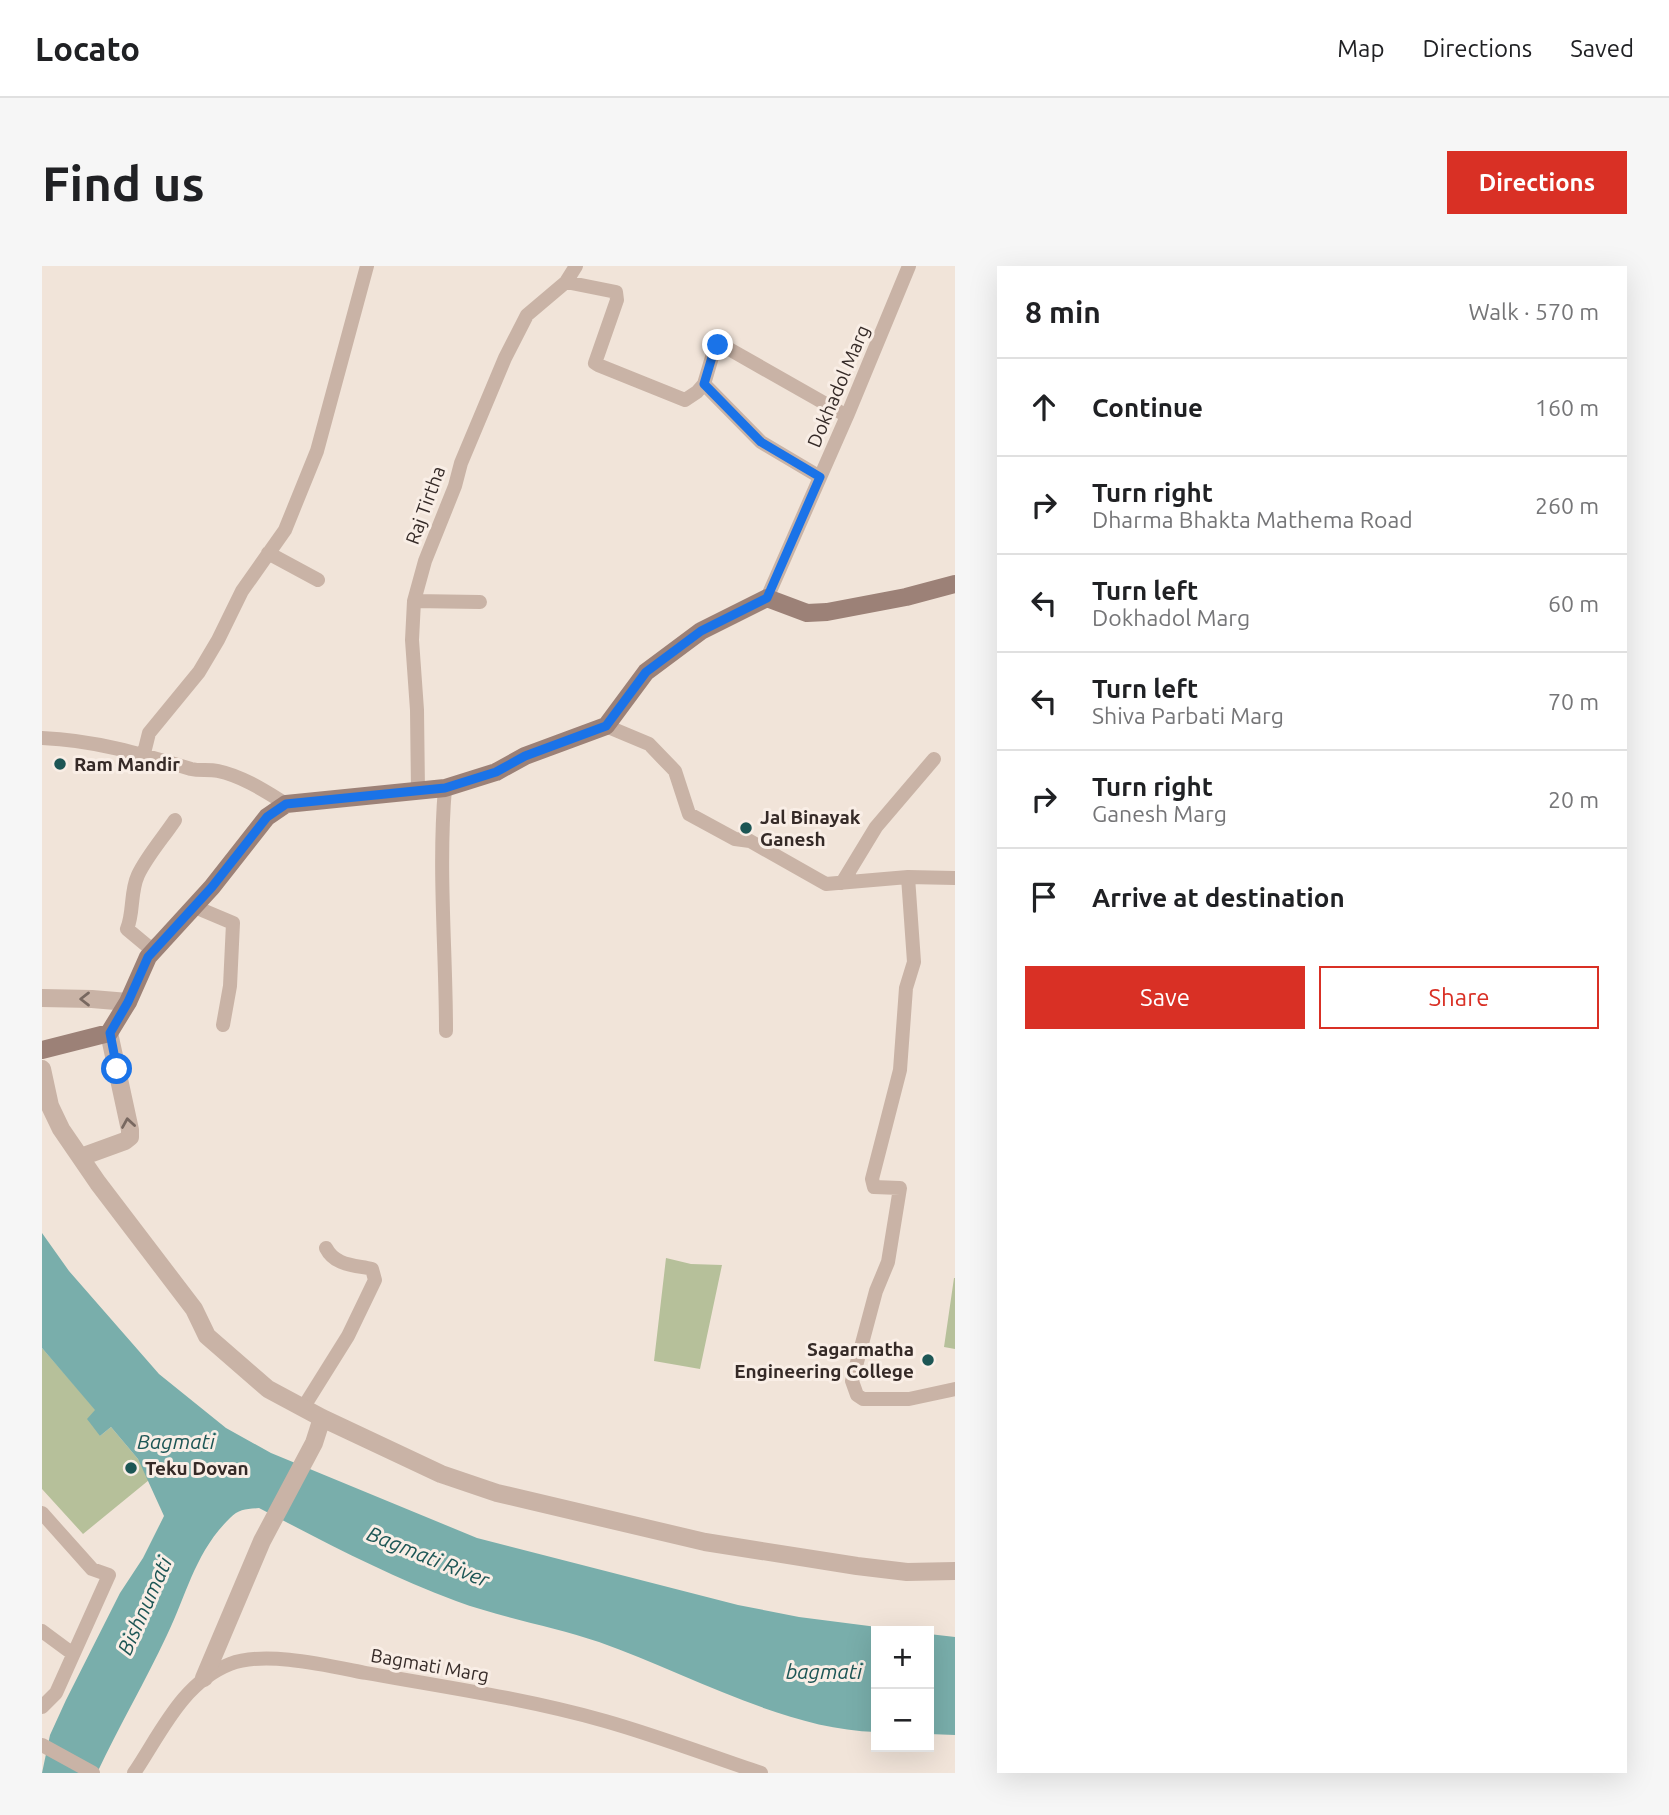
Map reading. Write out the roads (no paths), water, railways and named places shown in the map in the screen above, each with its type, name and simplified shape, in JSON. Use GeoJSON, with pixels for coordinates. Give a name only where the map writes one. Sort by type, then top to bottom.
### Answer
{"type":"FeatureCollection","features":[{"type":"Feature","properties":{"kind":"main road"},"geometry":{"type":"LineString","coordinates":[[42,1050],[110,1033],[128,1002],[148,957],[195,907],[267,817],[286,804],[445,788],[496,772],[525,756],[606,726],[646,672],[701,631],[767,598],[807,612],[827,612],[906,597],[955,584]]}},
{"type":"Feature","properties":{"kind":"street"},"geometry":{"type":"LineString","coordinates":[[144,753],[149,733],[199,673],[242,591],[285,530],[317,451],[367,266]]}},
{"type":"Feature","properties":{"kind":"street","name":"Raj Tirtha"},"geometry":{"type":"LineString","coordinates":[[418,791],[417,710],[412,640],[414,601],[425,561],[455,486],[461,463],[505,358],[527,315],[566,282],[576,266]]}},
{"type":"Feature","properties":{"kind":"street","name":"Dokhadol Marg"},"geometry":{"type":"LineString","coordinates":[[767,598],[909,266]]}},
{"type":"Feature","properties":{"kind":"street"},"geometry":{"type":"LineString","coordinates":[[566,282],[616,292],[617,300],[595,362],[598,365],[685,400],[697,393],[704,384],[715,347],[722,345],[847,416]]}},
{"type":"Feature","properties":{"kind":"street"},"geometry":{"type":"LineString","coordinates":[[704,384],[761,442],[820,477]]}},
{"type":"Feature","properties":{"kind":"street"},"geometry":{"type":"LineString","coordinates":[[268,553],[318,580]]}},
{"type":"Feature","properties":{"kind":"street"},"geometry":{"type":"LineString","coordinates":[[414,601],[480,603]]}},
{"type":"Feature","properties":{"kind":"street"},"geometry":{"type":"LineString","coordinates":[[606,726],[649,744],[675,771],[689,814],[735,839],[750,841],[826,884],[908,877],[955,878]]}},
{"type":"Feature","properties":{"kind":"street"},"geometry":{"type":"LineString","coordinates":[[42,738],[76,739],[144,753],[195,770],[218,771],[258,787],[286,804]]}},
{"type":"Feature","properties":{"kind":"street"},"geometry":{"type":"LineString","coordinates":[[842,883],[876,827],[934,760]]}},
{"type":"Feature","properties":{"kind":"street"},"geometry":{"type":"LineString","coordinates":[[445,788],[441,870],[446,952],[446,1031]]}},
{"type":"Feature","properties":{"kind":"street"},"geometry":{"type":"LineString","coordinates":[[162,940],[151,949],[127,929],[137,877],[175,820]]}},
{"type":"Feature","properties":{"kind":"street"},"geometry":{"type":"LineString","coordinates":[[908,877],[914,962],[905,988],[900,1070],[872,1179],[874,1187],[900,1188],[888,1262],[876,1291],[852,1381],[857,1395],[863,1399],[909,1399],[955,1389]]}},
{"type":"Feature","properties":{"kind":"street"},"geometry":{"type":"LineString","coordinates":[[195,907],[233,923],[230,986],[223,1025]]}},
{"type":"Feature","properties":{"kind":"street"},"geometry":{"type":"LineString","coordinates":[[42,999],[128,1002]]}},
{"type":"Feature","properties":{"kind":"street"},"geometry":{"type":"LineString","coordinates":[[81,1157],[130,1138],[131,1130],[110,1033]]}},
{"type":"Feature","properties":{"kind":"street"},"geometry":{"type":"LineString","coordinates":[[42,1069],[51,1106],[61,1129],[194,1309],[207,1336],[268,1389],[322,1418],[441,1474],[497,1493],[705,1542],[907,1572],[955,1571]]}},
{"type":"Feature","properties":{"kind":"street"},"geometry":{"type":"LineString","coordinates":[[303,1408],[348,1336],[375,1280],[372,1269],[339,1262],[330,1256],[326,1248]]}},
{"type":"Feature","properties":{"kind":"street"},"geometry":{"type":"LineString","coordinates":[[204,1678],[262,1541],[314,1443],[322,1418]]}},
{"type":"Feature","properties":{"kind":"street"},"geometry":{"type":"LineString","coordinates":[[42,1513],[92,1569],[109,1575],[56,1693],[42,1707]]}},
{"type":"Feature","properties":{"kind":"street"},"geometry":{"type":"LineString","coordinates":[[42,1632],[73,1654]]}},
{"type":"Feature","properties":{"kind":"street","name":"Bagmati Marg"},"geometry":{"type":"LineString","coordinates":[[134,1773],[180,1702],[204,1678],[232,1663],[268,1658],[311,1662],[466,1689],[606,1721],[761,1773]]}},
{"type":"Feature","properties":{"kind":"street"},"geometry":{"type":"LineString","coordinates":[[42,1745],[93,1773]]}},
{"type":"Feature","properties":{"kind":"water","name":"Bagmati"},"geometry":{"type":"Polygon","coordinates":[[[42,1233],[69,1271],[159,1374],[226,1428],[271,1453],[477,1538],[738,1605],[799,1617],[871,1626],[871,1732],[841,1729],[771,1710],[599,1642],[456,1601],[381,1569],[259,1508],[243,1510],[233,1515],[208,1545],[159,1652],[97,1773],[42,1773],[50,1735],[66,1700],[120,1593],[143,1558],[164,1516],[138,1459],[111,1427],[100,1436],[87,1419],[95,1410],[42,1348],[42,1233]]]}},
{"type":"Feature","properties":{"kind":"water"},"geometry":{"type":"Polygon","coordinates":[[[934,1635],[955,1637],[955,1735],[934,1734],[934,1635]]]}},
{"type":"Feature","properties":{"kind":"place","name":"Ram Mandir"},"geometry":{"type":"Point","coordinates":[60,764]}},
{"type":"Feature","properties":{"kind":"place","name":"Jal Binayak Ganesh"},"geometry":{"type":"Point","coordinates":[746,828]}},
{"type":"Feature","properties":{"kind":"place","name":"Sagarmatha Engineering College"},"geometry":{"type":"Point","coordinates":[928,1360]}},
{"type":"Feature","properties":{"kind":"place","name":"Teku Dovan"},"geometry":{"type":"Point","coordinates":[131,1468]}},
{"type":"Feature","properties":{"kind":"water label","name":"Bagmati River"},"geometry":{"type":"Point","coordinates":[428,1557]}},
{"type":"Feature","properties":{"kind":"water label","name":"Bishnumati"},"geometry":{"type":"Point","coordinates":[145,1606]}},
{"type":"Feature","properties":{"kind":"water label","name":"bagmati"},"geometry":{"type":"Point","coordinates":[824,1672]}}]}
